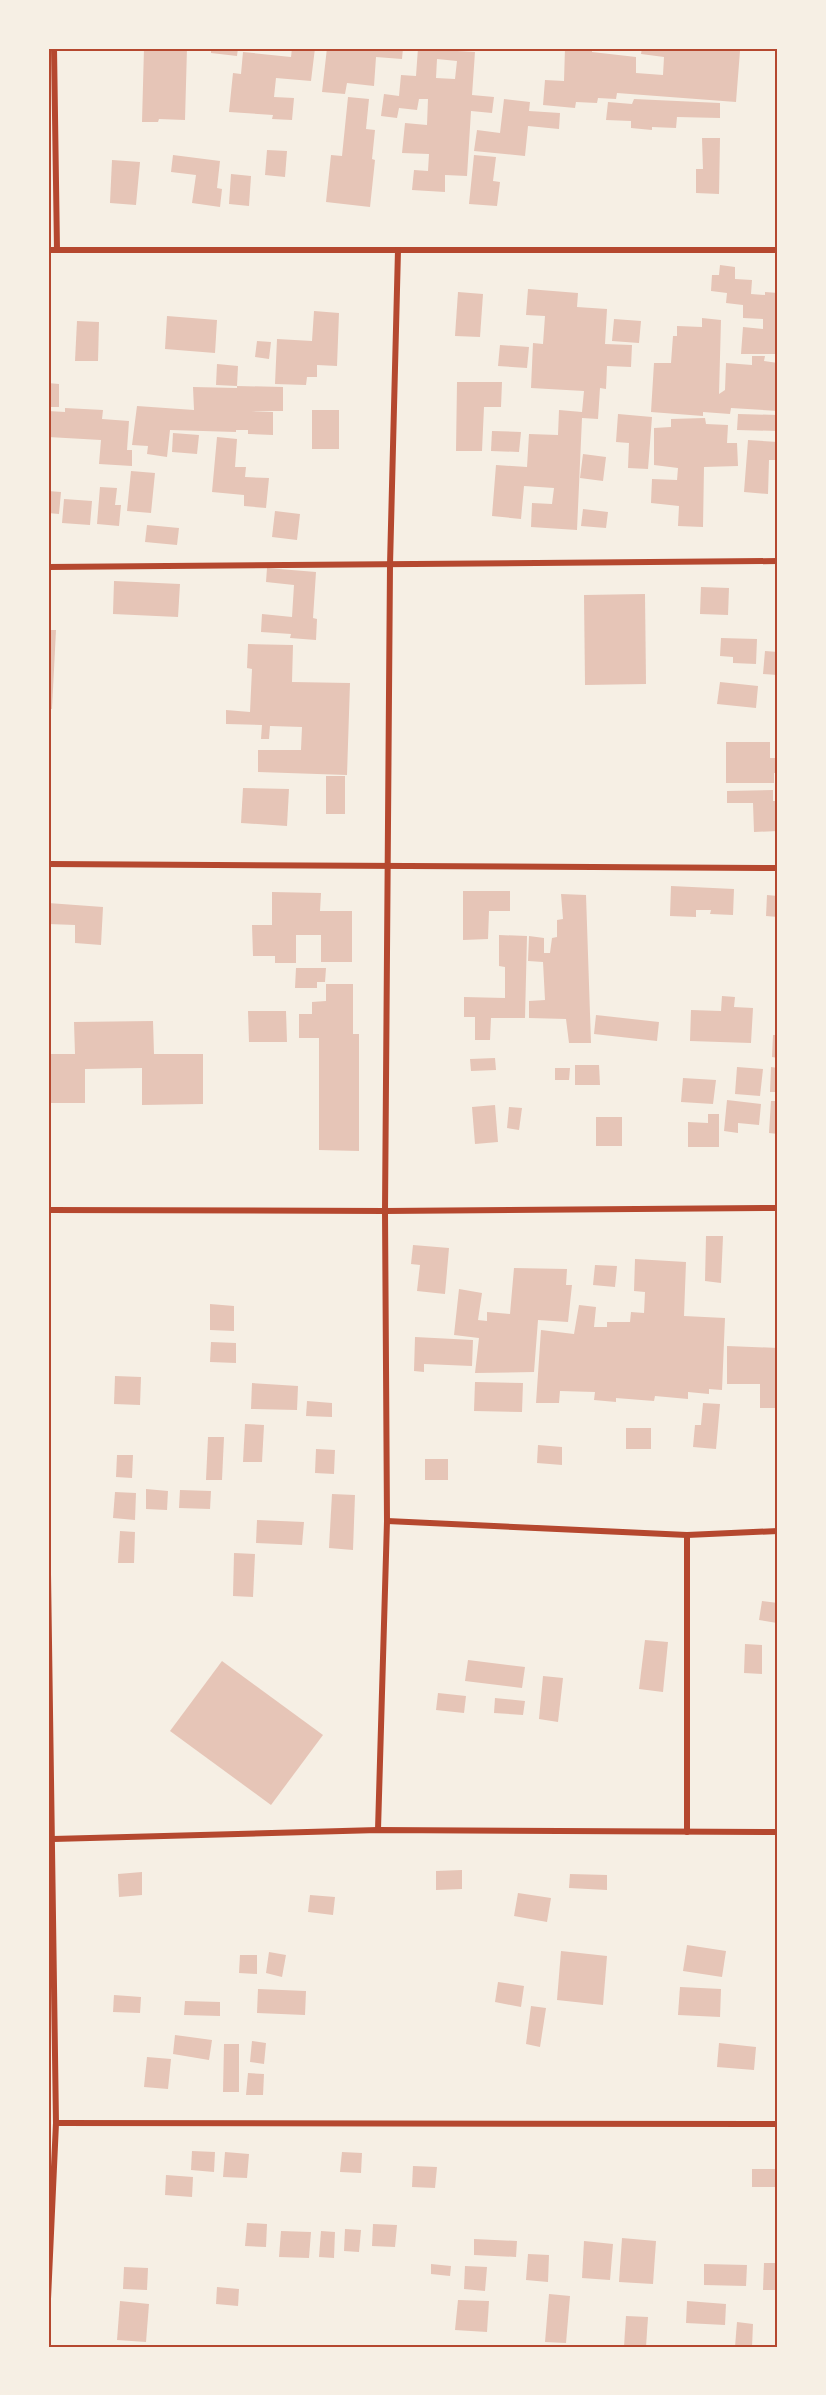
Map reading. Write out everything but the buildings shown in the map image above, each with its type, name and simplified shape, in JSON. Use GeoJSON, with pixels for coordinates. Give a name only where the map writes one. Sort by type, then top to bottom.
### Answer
{"type":"FeatureCollection","features":[{"type":"Feature","properties":{"kind":"street"},"geometry":{"type":"LineString","coordinates":[[54,48],[57,250]]}},
{"type":"Feature","properties":{"kind":"street"},"geometry":{"type":"LineString","coordinates":[[48,250],[778,250]]}},
{"type":"Feature","properties":{"kind":"street"},"geometry":{"type":"LineString","coordinates":[[378,1830],[387,1521],[385,1211],[390,565],[398,250]]}},
{"type":"Feature","properties":{"kind":"street"},"geometry":{"type":"LineString","coordinates":[[48,567],[778,561]]}},
{"type":"Feature","properties":{"kind":"street"},"geometry":{"type":"LineString","coordinates":[[48,864],[778,868]]}},
{"type":"Feature","properties":{"kind":"street"},"geometry":{"type":"LineString","coordinates":[[48,1210],[385,1211],[778,1208]]}},
{"type":"Feature","properties":{"kind":"street"},"geometry":{"type":"LineString","coordinates":[[387,1521],[687,1535],[778,1531]]}},
{"type":"Feature","properties":{"kind":"street"},"geometry":{"type":"LineString","coordinates":[[687,1535],[687,1832]]}},
{"type":"Feature","properties":{"kind":"street"},"geometry":{"type":"LineString","coordinates":[[48,1575],[53,1839],[51,2026],[56,2123],[48,2299]]}},
{"type":"Feature","properties":{"kind":"street"},"geometry":{"type":"LineString","coordinates":[[53,1839],[378,1830],[778,1832]]}},
{"type":"Feature","properties":{"kind":"street"},"geometry":{"type":"LineString","coordinates":[[56,2123],[778,2124]]}}]}
